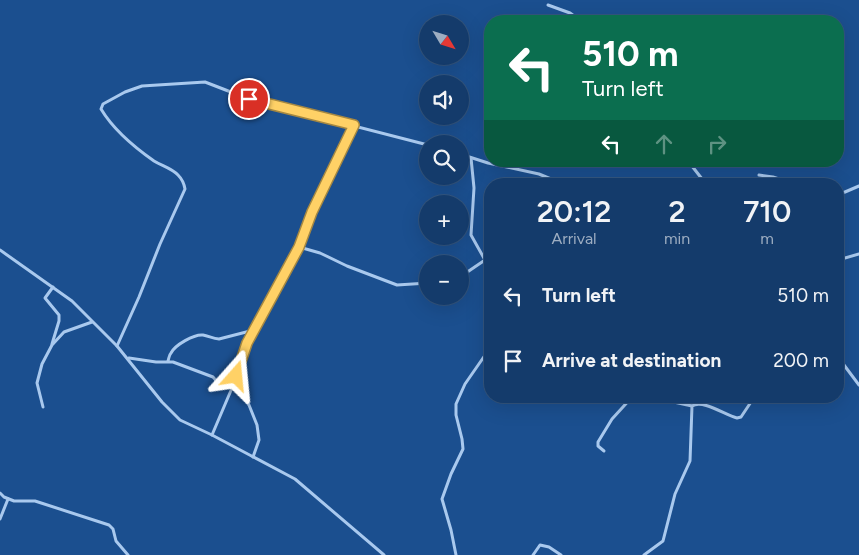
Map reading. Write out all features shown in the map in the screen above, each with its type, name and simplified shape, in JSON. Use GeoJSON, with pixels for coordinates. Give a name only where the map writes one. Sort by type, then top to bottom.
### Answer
{"type":"FeatureCollection","features":[{"type":"Feature","properties":{"kind":"street"},"geometry":{"type":"LineString","coordinates":[[548,5],[573,15]]}},
{"type":"Feature","properties":{"kind":"street"},"geometry":{"type":"LineString","coordinates":[[117,346],[140,297],[160,244],[185,189],[182,180],[177,174],[154,161],[109,121],[101,109],[103,104],[125,92],[142,86],[205,82],[249,99],[419,143]]}},
{"type":"Feature","properties":{"kind":"street"},"geometry":{"type":"LineString","coordinates":[[212,435],[232,388],[247,343],[299,247],[312,212],[354,125]]}},
{"type":"Feature","properties":{"kind":"street"},"geometry":{"type":"LineString","coordinates":[[469,271],[484,260],[471,235],[474,188],[471,158],[484,161]]}},
{"type":"Feature","properties":{"kind":"street"},"geometry":{"type":"LineString","coordinates":[[509,167],[549,178]]}},
{"type":"Feature","properties":{"kind":"street"},"geometry":{"type":"LineString","coordinates":[[693,167],[701,178]]}},
{"type":"Feature","properties":{"kind":"street"},"geometry":{"type":"LineString","coordinates":[[759,176],[776,178]]}},
{"type":"Feature","properties":{"kind":"street"},"geometry":{"type":"LineString","coordinates":[[844,192],[859,186]]}},
{"type":"Feature","properties":{"kind":"street"},"geometry":{"type":"LineString","coordinates":[[299,247],[320,253],[347,266],[397,285],[419,284]]}},
{"type":"Feature","properties":{"kind":"street"},"geometry":{"type":"LineString","coordinates":[[0,250],[72,301],[128,358],[162,402],[180,420],[277,468],[307,488],[384,555]]}},
{"type":"Feature","properties":{"kind":"street"},"geometry":{"type":"LineString","coordinates":[[844,258],[859,254]]}},
{"type":"Feature","properties":{"kind":"street"},"geometry":{"type":"LineString","coordinates":[[43,407],[37,383],[42,364],[52,345],[59,321],[59,315],[45,298],[53,287]]}},
{"type":"Feature","properties":{"kind":"street"},"geometry":{"type":"LineString","coordinates":[[52,345],[64,332],[93,321]]}},
{"type":"Feature","properties":{"kind":"street"},"geometry":{"type":"LineString","coordinates":[[168,361],[175,348],[196,336],[202,335],[219,339],[254,330]]}},
{"type":"Feature","properties":{"kind":"street"},"geometry":{"type":"LineString","coordinates":[[456,555],[442,499],[463,449],[456,410],[459,396],[484,357]]}},
{"type":"Feature","properties":{"kind":"street"},"geometry":{"type":"LineString","coordinates":[[128,358],[156,362],[168,361],[193,368],[214,377],[219,384],[237,389],[253,412],[255,419],[259,440],[254,457]]}},
{"type":"Feature","properties":{"kind":"street"},"geometry":{"type":"LineString","coordinates":[[844,365],[859,386]]}},
{"type":"Feature","properties":{"kind":"street"},"geometry":{"type":"LineString","coordinates":[[604,451],[598,446],[598,442],[618,412],[627,403]]}},
{"type":"Feature","properties":{"kind":"street"},"geometry":{"type":"LineString","coordinates":[[678,403],[692,406],[702,404],[737,418],[741,417],[750,403]]}},
{"type":"Feature","properties":{"kind":"street"},"geometry":{"type":"LineString","coordinates":[[644,555],[663,541],[675,494],[690,461],[692,406]]}},
{"type":"Feature","properties":{"kind":"street"},"geometry":{"type":"LineString","coordinates":[[0,493],[8,499],[21,502],[35,500],[109,525],[113,529],[116,540],[128,555]]}},
{"type":"Feature","properties":{"kind":"street"},"geometry":{"type":"LineString","coordinates":[[0,519],[8,499]]}},
{"type":"Feature","properties":{"kind":"street"},"geometry":{"type":"LineString","coordinates":[[533,555],[540,545],[549,547],[561,555]]}},
{"type":"Feature","properties":{"kind":"route"},"geometry":{"type":"LineString","coordinates":[[236,376],[247,343],[299,247],[312,212],[354,125],[249,99]]}}]}
